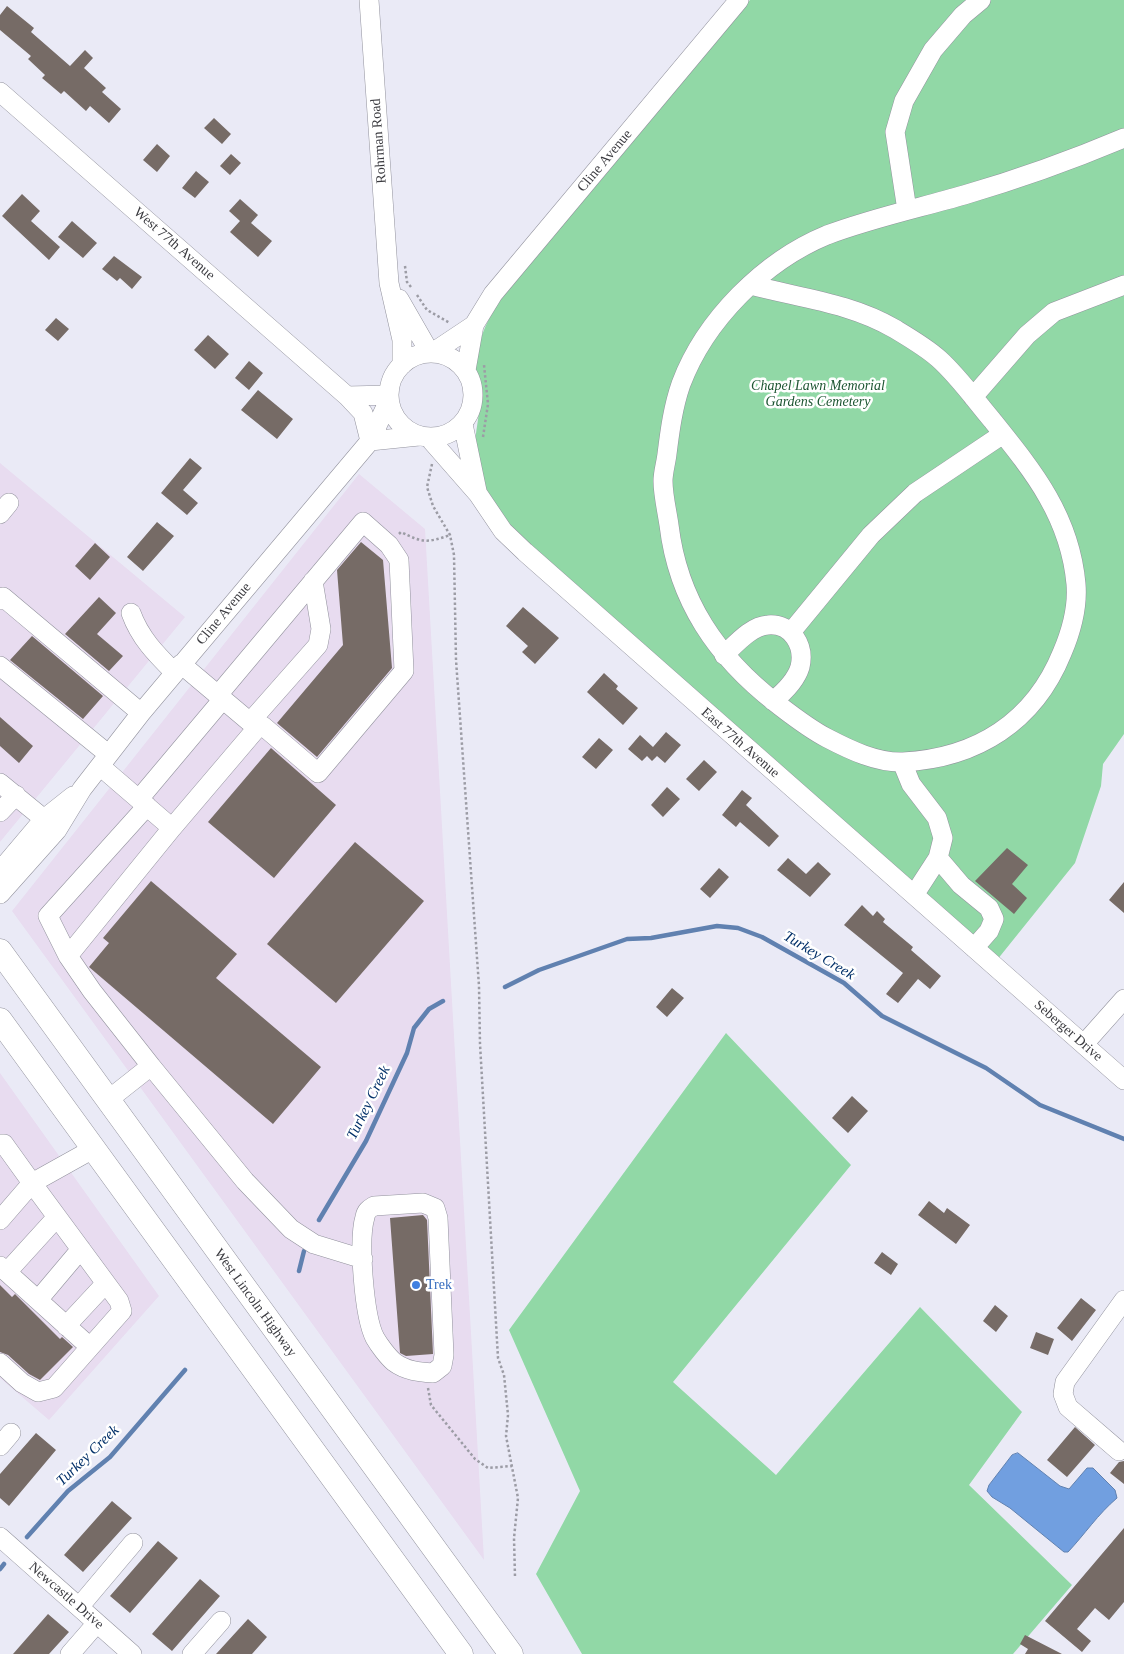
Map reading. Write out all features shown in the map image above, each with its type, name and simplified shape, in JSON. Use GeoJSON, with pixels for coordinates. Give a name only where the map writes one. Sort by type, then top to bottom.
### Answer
{"type":"FeatureCollection","features":[{"type":"Feature","properties":{"kind":"main road","name":"West Lincoln Highway"},"geometry":{"type":"LineString","coordinates":[[0,951],[511,1654]]}},
{"type":"Feature","properties":{"kind":"main road"},"geometry":{"type":"LineString","coordinates":[[0,1020],[460,1654]]}},
{"type":"Feature","properties":{"kind":"street","name":"Rohrman Road"},"geometry":{"type":"LineString","coordinates":[[369,0],[389,282],[402,340],[402,365]]}},
{"type":"Feature","properties":{"kind":"street","name":"Cline Avenue"},"geometry":{"type":"LineString","coordinates":[[467,361],[474,325],[493,294],[739,0]]}},
{"type":"Feature","properties":{"kind":"street"},"geometry":{"type":"LineString","coordinates":[[907,210],[895,132],[904,101],[933,50],[963,15],[981,0]]}},
{"type":"Feature","properties":{"kind":"street","name":"West 77th Avenue"},"geometry":{"type":"LineString","coordinates":[[0,92],[347,396],[363,414],[370,441]]}},
{"type":"Feature","properties":{"kind":"street"},"geometry":{"type":"LineString","coordinates":[[751,285],[834,303],[891,327],[938,357],[1036,475],[1053,505],[1068,542],[1076,586],[1072,630],[1053,675],[1027,711],[994,737],[959,753],[902,762],[881,760],[848,749],[810,729],[773,701],[753,685],[724,655],[704,627],[684,592],[671,548],[663,481],[671,419],[682,382],[709,331],[751,285],[776,263],[826,236],[1064,164],[1124,138]]}},
{"type":"Feature","properties":{"kind":"street","name":"Rohrman Road"},"geometry":{"type":"LineString","coordinates":[[389,282],[431,353]]}},
{"type":"Feature","properties":{"kind":"street"},"geometry":{"type":"LineString","coordinates":[[973,397],[1026,335],[1054,312],[1124,285]]}},
{"type":"Feature","properties":{"kind":"street","name":"Cline Avenue"},"geometry":{"type":"LineString","coordinates":[[431,353],[474,325]]}},
{"type":"Feature","properties":{"kind":"street"},"geometry":{"type":"LineString","coordinates":[[370,441],[424,437],[448,435],[463,424],[472,407],[474,398],[467,361],[454,360],[431,353],[415,356],[402,365],[392,378],[389,398],[396,418],[402,426],[424,437]]}},
{"type":"Feature","properties":{"kind":"street"},"geometry":{"type":"LineString","coordinates":[[347,396],[389,398]]}},
{"type":"Feature","properties":{"kind":"street","name":"Cline Avenue"},"geometry":{"type":"LineString","coordinates":[[0,894],[57,830],[82,789],[141,713],[370,441],[389,398]]}},
{"type":"Feature","properties":{"kind":"street","name":"East 77th Avenue"},"geometry":{"type":"LineString","coordinates":[[463,424],[478,494]]}},
{"type":"Feature","properties":{"kind":"street"},"geometry":{"type":"LineString","coordinates":[[792,631],[871,535],[915,493],[1003,434]]}},
{"type":"Feature","properties":{"kind":"street","name":"East 77th Avenue"},"geometry":{"type":"LineString","coordinates":[[424,437],[444,455],[478,494],[503,532],[1013,982]]}},
{"type":"Feature","properties":{"kind":"street"},"geometry":{"type":"LineString","coordinates":[[131,613],[142,636],[178,668],[220,697],[254,725],[263,726],[318,773],[401,677],[404,671],[399,560],[389,545],[363,522],[220,697],[143,803],[48,916],[68,956],[92,991],[245,1181],[291,1229],[314,1244],[363,1259]]}},
{"type":"Feature","properties":{"kind":"street"},"geometry":{"type":"LineString","coordinates":[[68,956],[318,645],[321,629],[314,581]]}},
{"type":"Feature","properties":{"kind":"street"},"geometry":{"type":"LineString","coordinates":[[0,600],[3,597],[141,713]]}},
{"type":"Feature","properties":{"kind":"street"},"geometry":{"type":"LineString","coordinates":[[724,655],[751,631],[767,625],[782,626],[792,631],[800,649],[800,667],[781,694],[773,701]]}},
{"type":"Feature","properties":{"kind":"street"},"geometry":{"type":"LineString","coordinates":[[0,666],[104,760],[143,803],[172,828]]}},
{"type":"Feature","properties":{"kind":"street"},"geometry":{"type":"LineString","coordinates":[[902,762],[911,784],[937,818],[943,838],[938,858],[914,895]]}},
{"type":"Feature","properties":{"kind":"street"},"geometry":{"type":"LineString","coordinates":[[0,782],[44,819]]}},
{"type":"Feature","properties":{"kind":"street","name":"Cline Avenue"},"geometry":{"type":"LineString","coordinates":[[0,871],[44,819],[82,789]]}},
{"type":"Feature","properties":{"kind":"street"},"geometry":{"type":"LineString","coordinates":[[0,812],[16,795]]}},
{"type":"Feature","properties":{"kind":"street"},"geometry":{"type":"LineString","coordinates":[[938,858],[961,885],[989,908],[994,919],[989,931],[974,948]]}},
{"type":"Feature","properties":{"kind":"street","name":"Seberger Drive"},"geometry":{"type":"LineString","coordinates":[[1013,982],[1124,1080]]}},
{"type":"Feature","properties":{"kind":"street"},"geometry":{"type":"LineString","coordinates":[[1084,1044],[1124,999]]}},
{"type":"Feature","properties":{"kind":"street"},"geometry":{"type":"LineString","coordinates":[[108,1100],[152,1066]]}},
{"type":"Feature","properties":{"kind":"street"},"geometry":{"type":"LineString","coordinates":[[0,1363],[22,1383],[38,1392],[54,1388],[122,1311],[119,1301],[1,1142]]}},
{"type":"Feature","properties":{"kind":"street"},"geometry":{"type":"LineString","coordinates":[[0,1220],[32,1183],[94,1149]]}},
{"type":"Feature","properties":{"kind":"street"},"geometry":{"type":"LineString","coordinates":[[424,1202],[431,1204],[437,1213],[444,1355],[442,1366],[433,1373],[415,1372],[393,1361],[375,1338],[368,1315],[363,1259],[364,1217],[368,1210],[374,1206],[424,1202]]}},
{"type":"Feature","properties":{"kind":"street"},"geometry":{"type":"LineString","coordinates":[[57,1217],[3,1269],[90,1347]]}},
{"type":"Feature","properties":{"kind":"street"},"geometry":{"type":"LineString","coordinates":[[38,1300],[81,1249]]}},
{"type":"Feature","properties":{"kind":"street"},"geometry":{"type":"LineString","coordinates":[[66,1326],[106,1283]]}},
{"type":"Feature","properties":{"kind":"street"},"geometry":{"type":"LineString","coordinates":[[1118,1451],[1068,1407],[1064,1394],[1065,1382],[1124,1300]]}},
{"type":"Feature","properties":{"kind":"street","name":"Newcastle Drive"},"geometry":{"type":"LineString","coordinates":[[0,1537],[132,1654]]}},
{"type":"Feature","properties":{"kind":"street"},"geometry":{"type":"LineString","coordinates":[[79,1607],[134,1543]]}},
{"type":"Feature","properties":{"kind":"street"},"geometry":{"type":"LineString","coordinates":[[192,1654],[221,1621]]}},
{"type":"Feature","properties":{"kind":"street"},"geometry":{"type":"LineString","coordinates":[[70,1654],[97,1623]]}},
{"type":"Feature","properties":{"kind":"path"},"geometry":{"type":"LineString","coordinates":[[405,264],[408,282],[428,310],[449,322],[456,336]]}},
{"type":"Feature","properties":{"kind":"path"},"geometry":{"type":"LineString","coordinates":[[467,361],[483,363],[488,404],[482,446],[467,448]]}},
{"type":"Feature","properties":{"kind":"path"},"geometry":{"type":"LineString","coordinates":[[444,455],[431,466],[427,487],[433,506],[450,535],[454,555],[456,660],[479,986],[480,1044],[498,1358],[504,1375],[508,1415],[506,1436],[518,1498],[514,1538],[515,1577]]}},
{"type":"Feature","properties":{"kind":"path"},"geometry":{"type":"LineString","coordinates":[[389,545],[401,532],[416,540],[429,542],[450,535]]}},
{"type":"Feature","properties":{"kind":"path"},"geometry":{"type":"LineString","coordinates":[[426,1373],[431,1405],[475,1459],[488,1468],[512,1466]]}},
{"type":"Feature","properties":{"kind":"shaded area"},"geometry":{"type":"Polygon","coordinates":[[[0,463],[185,617],[0,842],[0,463]]]}},
{"type":"Feature","properties":{"kind":"shaded area"},"geometry":{"type":"Polygon","coordinates":[[[359,474],[425,529],[484,1560],[12,911],[359,474]]]}},
{"type":"Feature","properties":{"kind":"shaded area"},"geometry":{"type":"Polygon","coordinates":[[[0,1073],[159,1296],[49,1420],[0,1378],[0,1073]]]}},
{"type":"Feature","properties":{"kind":"green space","name":"Chapel Lawn Memorial Gardens Cemetery"},"geometry":{"type":"Polygon","coordinates":[[[750,0],[1124,0],[1124,734],[1103,764],[1101,786],[1075,863],[997,960],[520,538],[490,496],[479,473],[475,447],[479,407],[475,378],[476,359],[481,337],[495,307],[507,287],[750,0]]]}},
{"type":"Feature","properties":{"kind":"green space"},"geometry":{"type":"Polygon","coordinates":[[[726,1033],[851,1165],[673,1382],[776,1475],[920,1307],[1022,1412],[969,1485],[1072,1585],[1013,1654],[582,1654],[536,1574],[580,1491],[509,1330],[726,1033]]]}},
{"type":"Feature","properties":{"kind":"water"},"geometry":{"type":"Polygon","coordinates":[[[1018,1453],[1060,1486],[1069,1489],[1087,1468],[1093,1468],[1115,1490],[1117,1498],[1068,1552],[1064,1552],[1010,1508],[992,1497],[987,1491],[989,1485],[1012,1455],[1018,1453]]]}},
{"type":"Feature","properties":{"kind":"building"},"geometry":{"type":"Polygon","coordinates":[[[7,6],[34,28],[31,32],[70,66],[85,50],[93,58],[84,68],[106,88],[102,92],[121,109],[109,123],[90,106],[86,111],[64,91],[61,94],[42,78],[45,75],[28,59],[31,56],[0,30],[0,15],[7,6]]]}},
{"type":"Feature","properties":{"kind":"building"},"geometry":{"type":"Polygon","coordinates":[[[214,118],[231,134],[222,144],[204,128],[214,118]]]}},
{"type":"Feature","properties":{"kind":"building"},"geometry":{"type":"Polygon","coordinates":[[[157,144],[170,156],[157,172],[143,160],[157,144]]]}},
{"type":"Feature","properties":{"kind":"building"},"geometry":{"type":"Polygon","coordinates":[[[231,154],[241,163],[230,175],[220,166],[231,154]]]}},
{"type":"Feature","properties":{"kind":"building"},"geometry":{"type":"Polygon","coordinates":[[[196,171],[209,182],[195,198],[182,188],[196,171]]]}},
{"type":"Feature","properties":{"kind":"building"},"geometry":{"type":"Polygon","coordinates":[[[22,194],[40,211],[31,221],[60,247],[49,260],[2,216],[22,194]]]}},
{"type":"Feature","properties":{"kind":"building"},"geometry":{"type":"Polygon","coordinates":[[[240,199],[258,215],[251,223],[272,241],[258,257],[230,232],[240,221],[229,211],[240,199]]]}},
{"type":"Feature","properties":{"kind":"building"},"geometry":{"type":"Polygon","coordinates":[[[72,221],[97,243],[83,258],[58,237],[72,221]]]}},
{"type":"Feature","properties":{"kind":"building"},"geometry":{"type":"Polygon","coordinates":[[[114,256],[142,277],[132,289],[120,278],[117,281],[102,269],[114,256]]]}},
{"type":"Feature","properties":{"kind":"building"},"geometry":{"type":"Polygon","coordinates":[[[56,318],[69,329],[58,341],[45,330],[56,318]]]}},
{"type":"Feature","properties":{"kind":"building"},"geometry":{"type":"Polygon","coordinates":[[[208,335],[229,354],[215,369],[194,350],[208,335]]]}},
{"type":"Feature","properties":{"kind":"building"},"geometry":{"type":"Polygon","coordinates":[[[249,361],[263,373],[249,390],[235,378],[249,361]]]}},
{"type":"Feature","properties":{"kind":"building"},"geometry":{"type":"Polygon","coordinates":[[[258,390],[293,419],[277,439],[241,410],[258,390]]]}},
{"type":"Feature","properties":{"kind":"building"},"geometry":{"type":"Polygon","coordinates":[[[190,458],[202,468],[183,490],[198,503],[187,515],[161,493],[190,458]]]}},
{"type":"Feature","properties":{"kind":"building"},"geometry":{"type":"Polygon","coordinates":[[[157,522],[174,536],[143,571],[127,557],[157,522]]]}},
{"type":"Feature","properties":{"kind":"building"},"geometry":{"type":"Polygon","coordinates":[[[361,542],[383,560],[392,668],[317,757],[277,723],[343,645],[337,570],[361,542]]]}},
{"type":"Feature","properties":{"kind":"building"},"geometry":{"type":"Polygon","coordinates":[[[95,543],[110,557],[90,580],[75,566],[95,543]]]}},
{"type":"Feature","properties":{"kind":"building"},"geometry":{"type":"Polygon","coordinates":[[[99,597],[116,613],[97,634],[123,656],[109,671],[65,634],[99,597]]]}},
{"type":"Feature","properties":{"kind":"building"},"geometry":{"type":"Polygon","coordinates":[[[523,607],[559,638],[535,664],[522,652],[528,646],[506,626],[523,607]]]}},
{"type":"Feature","properties":{"kind":"building"},"geometry":{"type":"Polygon","coordinates":[[[32,636],[103,696],[83,719],[10,660],[32,636]]]}},
{"type":"Feature","properties":{"kind":"building"},"geometry":{"type":"Polygon","coordinates":[[[604,673],[618,686],[616,689],[638,708],[623,725],[587,692],[604,673]]]}},
{"type":"Feature","properties":{"kind":"building"},"geometry":{"type":"Polygon","coordinates":[[[0,717],[33,746],[19,763],[0,746],[0,717]]]}},
{"type":"Feature","properties":{"kind":"building"},"geometry":{"type":"Polygon","coordinates":[[[666,732],[681,745],[665,763],[657,756],[652,761],[647,756],[642,761],[628,749],[640,735],[653,747],[666,732]]]}},
{"type":"Feature","properties":{"kind":"building"},"geometry":{"type":"Polygon","coordinates":[[[599,738],[613,750],[596,769],[582,757],[599,738]]]}},
{"type":"Feature","properties":{"kind":"building"},"geometry":{"type":"Polygon","coordinates":[[[271,748],[336,805],[274,878],[208,822],[271,748]]]}},
{"type":"Feature","properties":{"kind":"building"},"geometry":{"type":"Polygon","coordinates":[[[704,760],[717,772],[699,791],[686,779],[704,760]]]}},
{"type":"Feature","properties":{"kind":"building"},"geometry":{"type":"Polygon","coordinates":[[[667,787],[680,799],[663,817],[651,805],[667,787]]]}},
{"type":"Feature","properties":{"kind":"building"},"geometry":{"type":"Polygon","coordinates":[[[742,790],[752,798],[746,805],[779,836],[769,847],[740,822],[736,827],[722,815],[742,790]]]}},
{"type":"Feature","properties":{"kind":"building"},"geometry":{"type":"Polygon","coordinates":[[[355,842],[424,901],[336,1003],[267,944],[355,842]]]}},
{"type":"Feature","properties":{"kind":"building"},"geometry":{"type":"Polygon","coordinates":[[[1007,848],[1028,865],[1012,884],[1027,898],[1014,914],[975,881],[1007,848]]]}},
{"type":"Feature","properties":{"kind":"building"},"geometry":{"type":"Polygon","coordinates":[[[788,858],[806,874],[818,862],[831,874],[810,897],[777,870],[788,858]]]}},
{"type":"Feature","properties":{"kind":"building"},"geometry":{"type":"Polygon","coordinates":[[[719,868],[729,877],[710,898],[700,889],[719,868]]]}},
{"type":"Feature","properties":{"kind":"building"},"geometry":{"type":"Polygon","coordinates":[[[151,881],[237,954],[216,978],[321,1067],[273,1124],[89,967],[109,943],[103,938],[151,881]]]}},
{"type":"Feature","properties":{"kind":"building"},"geometry":{"type":"Polygon","coordinates":[[[1124,882],[1124,913],[1109,900],[1124,882]]]}},
{"type":"Feature","properties":{"kind":"building"},"geometry":{"type":"Polygon","coordinates":[[[862,905],[873,916],[877,911],[885,919],[883,922],[913,947],[911,950],[941,976],[930,989],[918,979],[898,1003],[886,994],[903,973],[844,925],[862,905]]]}},
{"type":"Feature","properties":{"kind":"building"},"geometry":{"type":"Polygon","coordinates":[[[672,988],[684,998],[667,1017],[656,1007],[672,988]]]}},
{"type":"Feature","properties":{"kind":"building"},"geometry":{"type":"Polygon","coordinates":[[[852,1096],[868,1111],[848,1133],[832,1118],[852,1096]]]}},
{"type":"Feature","properties":{"kind":"building"},"geometry":{"type":"Polygon","coordinates":[[[929,1201],[944,1213],[947,1208],[970,1225],[956,1244],[918,1215],[929,1201]]]}},
{"type":"Feature","properties":{"kind":"building"},"geometry":{"type":"Polygon","coordinates":[[[423,1215],[427,1220],[433,1354],[406,1356],[400,1353],[390,1218],[423,1215]]]}},
{"type":"Feature","properties":{"kind":"building"},"geometry":{"type":"Polygon","coordinates":[[[882,1252],[898,1264],[891,1275],[874,1263],[882,1252]]]}},
{"type":"Feature","properties":{"kind":"building"},"geometry":{"type":"Polygon","coordinates":[[[0,1285],[12,1297],[15,1294],[60,1339],[62,1337],[73,1347],[40,1380],[29,1374],[8,1355],[0,1352],[0,1285]]]}},
{"type":"Feature","properties":{"kind":"building"},"geometry":{"type":"Polygon","coordinates":[[[1081,1298],[1096,1310],[1072,1341],[1057,1328],[1081,1298]]]}},
{"type":"Feature","properties":{"kind":"building"},"geometry":{"type":"Polygon","coordinates":[[[995,1305],[1008,1316],[996,1332],[983,1321],[995,1305]]]}},
{"type":"Feature","properties":{"kind":"building"},"geometry":{"type":"Polygon","coordinates":[[[1036,1332],[1054,1339],[1048,1355],[1030,1348],[1036,1332]]]}},
{"type":"Feature","properties":{"kind":"building"},"geometry":{"type":"Polygon","coordinates":[[[1075,1427],[1095,1445],[1067,1477],[1047,1460],[1075,1427]]]}},
{"type":"Feature","properties":{"kind":"building"},"geometry":{"type":"Polygon","coordinates":[[[36,1433],[56,1450],[9,1506],[0,1498],[0,1474],[36,1433]]]}},
{"type":"Feature","properties":{"kind":"building"},"geometry":{"type":"Polygon","coordinates":[[[1124,1461],[1124,1484],[1110,1473],[1119,1462],[1124,1461]]]}},
{"type":"Feature","properties":{"kind":"building"},"geometry":{"type":"Polygon","coordinates":[[[112,1501],[132,1518],[83,1572],[64,1555],[112,1501]]]}},
{"type":"Feature","properties":{"kind":"building"},"geometry":{"type":"Polygon","coordinates":[[[1124,1528],[1124,1602],[1109,1620],[1095,1608],[1077,1629],[1091,1641],[1082,1652],[1045,1621],[1124,1528]]]}},
{"type":"Feature","properties":{"kind":"building"},"geometry":{"type":"Polygon","coordinates":[[[158,1541],[178,1558],[130,1613],[110,1596],[158,1541]]]}},
{"type":"Feature","properties":{"kind":"building"},"geometry":{"type":"Polygon","coordinates":[[[200,1579],[220,1596],[172,1651],[152,1634],[200,1579]]]}},
{"type":"Feature","properties":{"kind":"building"},"geometry":{"type":"Polygon","coordinates":[[[48,1614],[69,1632],[49,1654],[13,1654],[48,1614]]]}},
{"type":"Feature","properties":{"kind":"building"},"geometry":{"type":"Polygon","coordinates":[[[248,1619],[267,1637],[252,1654],[216,1654],[248,1619]]]}},
{"type":"Feature","properties":{"kind":"building"},"geometry":{"type":"Polygon","coordinates":[[[1025,1635],[1062,1654],[1025,1654],[1028,1649],[1020,1644],[1025,1635]]]}},
{"type":"Feature","properties":{"kind":"waterway","name":"Turkey Creek"},"geometry":{"type":"LineString","coordinates":[[505,987],[539,970],[627,939],[651,938],[717,926],[738,928],[762,937],[844,983],[882,1016],[986,1068],[1040,1105],[1124,1139]]}},
{"type":"Feature","properties":{"kind":"waterway","name":"Turkey Creek"},"geometry":{"type":"LineString","coordinates":[[319,1220],[366,1141],[407,1053],[414,1028],[429,1009],[443,1001]]}},
{"type":"Feature","properties":{"kind":"waterway","name":"Turkey Creek"},"geometry":{"type":"LineString","coordinates":[[299,1271],[304,1251]]}},
{"type":"Feature","properties":{"kind":"waterway","name":"Turkey Creek"},"geometry":{"type":"LineString","coordinates":[[27,1537],[68,1491],[110,1457],[185,1370]]}},
{"type":"Feature","properties":{"kind":"waterway","name":"Turkey Creek"},"geometry":{"type":"LineString","coordinates":[[0,1569],[4,1564]]}},
{"type":"Feature","properties":{"kind":"place","name":"Trek"},"geometry":{"type":"Point","coordinates":[416,1285]}}]}
